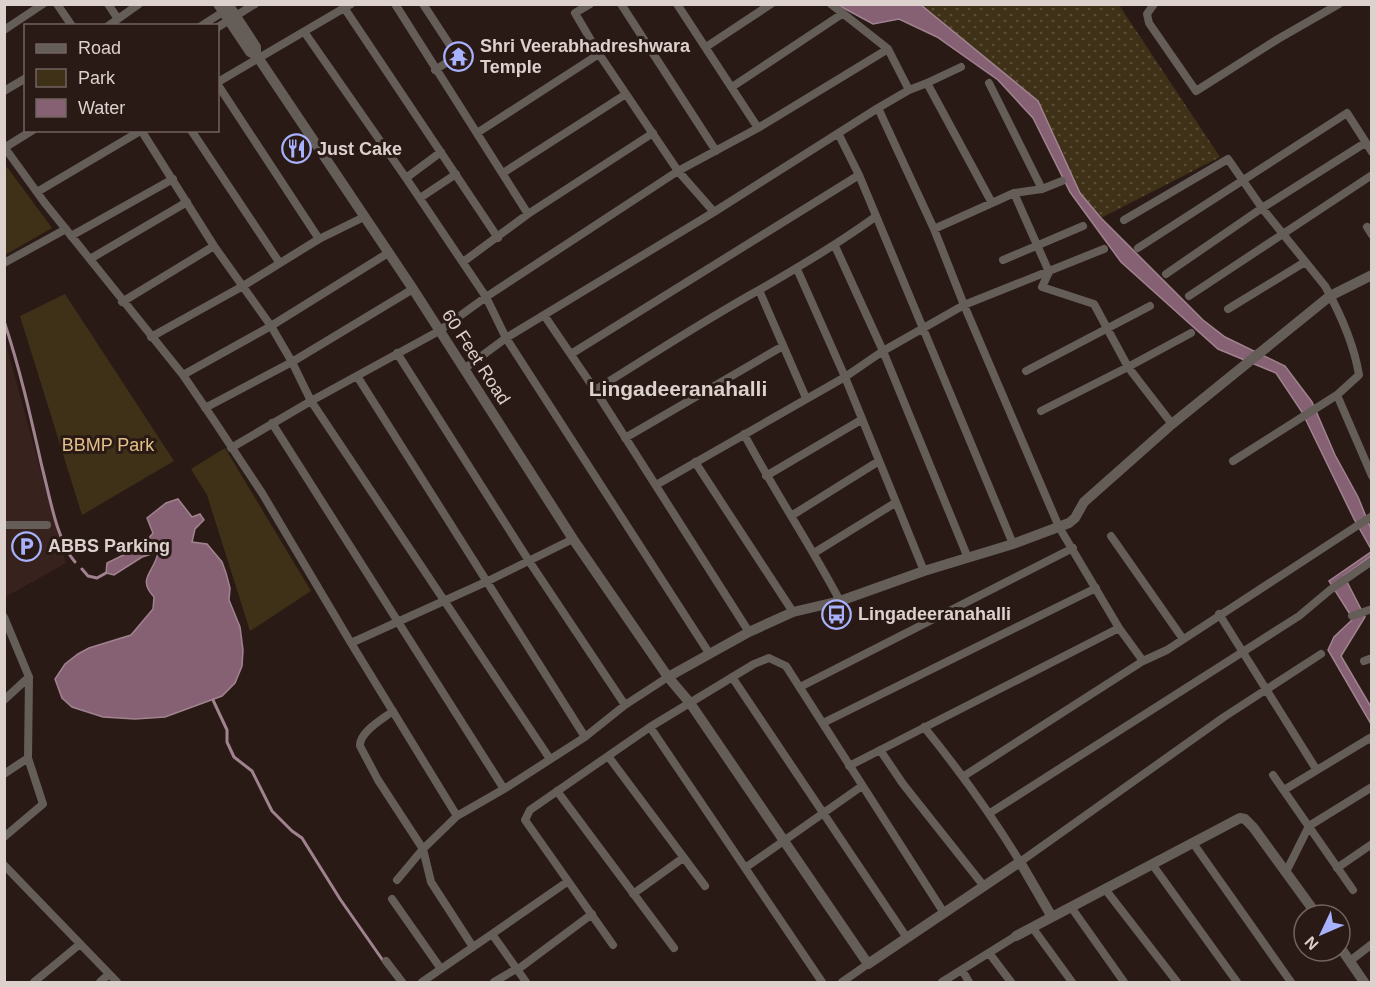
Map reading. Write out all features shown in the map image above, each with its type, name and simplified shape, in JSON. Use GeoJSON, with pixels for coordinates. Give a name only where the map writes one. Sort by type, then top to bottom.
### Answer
{"type":"FeatureCollection","features":[{"type":"Feature","properties":{"kind":"street"},"geometry":{"type":"LineString","coordinates":[[4,30],[43,4]]}},
{"type":"Feature","properties":{"kind":"street"},"geometry":{"type":"LineString","coordinates":[[57,4],[71,24]]}},
{"type":"Feature","properties":{"kind":"street"},"geometry":{"type":"LineString","coordinates":[[108,4],[118,19]]}},
{"type":"Feature","properties":{"kind":"street"},"geometry":{"type":"LineString","coordinates":[[111,24],[139,4]]}},
{"type":"Feature","properties":{"kind":"street"},"geometry":{"type":"LineString","coordinates":[[204,24],[228,10],[255,4]]}},
{"type":"Feature","properties":{"kind":"street"},"geometry":{"type":"LineString","coordinates":[[395,4],[528,214]]}},
{"type":"Feature","properties":{"kind":"street"},"geometry":{"type":"LineString","coordinates":[[423,4],[457,56],[435,70]]}},
{"type":"Feature","properties":{"kind":"street"},"geometry":{"type":"LineString","coordinates":[[590,4],[575,13],[599,54],[678,171],[714,212]]}},
{"type":"Feature","properties":{"kind":"street"},"geometry":{"type":"LineString","coordinates":[[621,4],[716,150]]}},
{"type":"Feature","properties":{"kind":"street"},"geometry":{"type":"LineString","coordinates":[[706,47],[771,4]]}},
{"type":"Feature","properties":{"kind":"street"},"geometry":{"type":"LineString","coordinates":[[831,4],[888,49],[909,90]]}},
{"type":"Feature","properties":{"kind":"street"},"geometry":{"type":"LineString","coordinates":[[1154,4],[1147,14],[1149,23],[1196,91],[1278,39],[1339,4]]}},
{"type":"Feature","properties":{"kind":"street"},"geometry":{"type":"LineString","coordinates":[[679,5],[758,128]]}},
{"type":"Feature","properties":{"kind":"street"},"geometry":{"type":"LineString","coordinates":[[219,82],[258,57],[348,7],[498,238]]}},
{"type":"Feature","properties":{"kind":"street"},"geometry":{"type":"LineString","coordinates":[[219,25],[228,10]]}},
{"type":"Feature","properties":{"kind":"street","name":"60 Feet Road"},"geometry":{"type":"LineString","coordinates":[[228,10],[256,47],[258,57],[413,290],[573,539],[668,676],[690,703],[868,964]]}},
{"type":"Feature","properties":{"kind":"street"},"geometry":{"type":"LineString","coordinates":[[732,87],[842,14]]}},
{"type":"Feature","properties":{"kind":"street"},"geometry":{"type":"LineString","coordinates":[[304,33],[420,198],[486,297],[506,338],[709,653]]}},
{"type":"Feature","properties":{"kind":"street"},"geometry":{"type":"LineString","coordinates":[[231,448],[310,401],[439,330],[678,171],[758,128],[888,49]]}},
{"type":"Feature","properties":{"kind":"street"},"geometry":{"type":"LineString","coordinates":[[477,133],[599,54]]}},
{"type":"Feature","properties":{"kind":"street"},"geometry":{"type":"LineString","coordinates":[[464,369],[506,338],[714,212],[878,108],[909,90],[961,67]]}},
{"type":"Feature","properties":{"kind":"street"},"geometry":{"type":"LineString","coordinates":[[4,91],[24,79]]}},
{"type":"Feature","properties":{"kind":"street"},"geometry":{"type":"LineString","coordinates":[[927,83],[992,203]]}},
{"type":"Feature","properties":{"kind":"street"},"geometry":{"type":"LineString","coordinates":[[989,83],[1042,189]]}},
{"type":"Feature","properties":{"kind":"street"},"geometry":{"type":"LineString","coordinates":[[219,85],[319,239]]}},
{"type":"Feature","properties":{"kind":"street"},"geometry":{"type":"LineString","coordinates":[[503,174],[626,94]]}},
{"type":"Feature","properties":{"kind":"street"},"geometry":{"type":"LineString","coordinates":[[878,108],[934,229],[1059,527],[1119,628],[1143,661]]}},
{"type":"Feature","properties":{"kind":"street"},"geometry":{"type":"LineString","coordinates":[[1138,248],[1347,113],[1371,152]]}},
{"type":"Feature","properties":{"kind":"street"},"geometry":{"type":"LineString","coordinates":[[30,132],[5,148],[122,302],[183,375],[262,493],[457,816]]}},
{"type":"Feature","properties":{"kind":"street"},"geometry":{"type":"LineString","coordinates":[[37,192],[139,132]]}},
{"type":"Feature","properties":{"kind":"street"},"geometry":{"type":"LineString","coordinates":[[142,132],[173,178],[214,246],[271,326],[292,362],[310,401],[550,759]]}},
{"type":"Feature","properties":{"kind":"street"},"geometry":{"type":"LineString","coordinates":[[192,132],[279,262]]}},
{"type":"Feature","properties":{"kind":"street"},"geometry":{"type":"LineString","coordinates":[[463,262],[528,214],[653,133]]}},
{"type":"Feature","properties":{"kind":"street"},"geometry":{"type":"LineString","coordinates":[[838,133],[859,175],[1013,544]]}},
{"type":"Feature","properties":{"kind":"street"},"geometry":{"type":"LineString","coordinates":[[1166,274],[1262,208],[1365,143]]}},
{"type":"Feature","properties":{"kind":"street"},"geometry":{"type":"LineString","coordinates":[[406,178],[441,152]]}},
{"type":"Feature","properties":{"kind":"street"},"geometry":{"type":"LineString","coordinates":[[1124,220],[1228,159],[1242,182],[1325,286],[1330,296],[1356,355],[1359,375],[1337,395],[1233,461]]}},
{"type":"Feature","properties":{"kind":"street"},"geometry":{"type":"LineString","coordinates":[[420,198],[456,174]]}},
{"type":"Feature","properties":{"kind":"street"},"geometry":{"type":"LineString","coordinates":[[570,354],[859,175]]}},
{"type":"Feature","properties":{"kind":"street"},"geometry":{"type":"LineString","coordinates":[[1190,296],[1371,175]]}},
{"type":"Feature","properties":{"kind":"street"},"geometry":{"type":"LineString","coordinates":[[4,263],[173,178]]}},
{"type":"Feature","properties":{"kind":"street"},"geometry":{"type":"LineString","coordinates":[[934,229],[1014,193],[1042,189],[1062,181]]}},
{"type":"Feature","properties":{"kind":"street"},"geometry":{"type":"LineString","coordinates":[[1014,193],[1049,272],[1042,287],[1094,304],[1128,367],[1172,424]]}},
{"type":"Feature","properties":{"kind":"street"},"geometry":{"type":"LineString","coordinates":[[90,259],[187,202]]}},
{"type":"Feature","properties":{"kind":"street"},"geometry":{"type":"LineString","coordinates":[[151,336],[243,286],[319,239],[364,217]]}},
{"type":"Feature","properties":{"kind":"street"},"geometry":{"type":"LineString","coordinates":[[595,390],[835,246],[875,217]]}},
{"type":"Feature","properties":{"kind":"street"},"geometry":{"type":"LineString","coordinates":[[1004,260],[1083,226]]}},
{"type":"Feature","properties":{"kind":"street"},"geometry":{"type":"LineString","coordinates":[[122,302],[214,246]]}},
{"type":"Feature","properties":{"kind":"street"},"geometry":{"type":"LineString","coordinates":[[835,246],[883,351],[968,558]]}},
{"type":"Feature","properties":{"kind":"street"},"geometry":{"type":"LineString","coordinates":[[656,485],[845,377],[883,351],[964,305],[1104,249]]}},
{"type":"Feature","properties":{"kind":"street"},"geometry":{"type":"LineString","coordinates":[[183,375],[271,326],[388,253]]}},
{"type":"Feature","properties":{"kind":"street"},"geometry":{"type":"LineString","coordinates":[[1228,309],[1305,261]]}},
{"type":"Feature","properties":{"kind":"street"},"geometry":{"type":"LineString","coordinates":[[797,269],[845,377],[924,571]]}},
{"type":"Feature","properties":{"kind":"street"},"geometry":{"type":"LineString","coordinates":[[397,880],[423,849],[457,816],[585,737],[668,676],[709,653],[793,612],[840,601],[924,571],[1013,544],[1059,527],[1075,518],[1084,502],[1235,372],[1250,363],[1330,296],[1371,275]]}},
{"type":"Feature","properties":{"kind":"street"},"geometry":{"type":"LineString","coordinates":[[205,408],[292,362],[413,290]]}},
{"type":"Feature","properties":{"kind":"street"},"geometry":{"type":"LineString","coordinates":[[759,290],[806,398]]}},
{"type":"Feature","properties":{"kind":"street"},"geometry":{"type":"LineString","coordinates":[[1026,371],[1150,306]]}},
{"type":"Feature","properties":{"kind":"street"},"geometry":{"type":"LineString","coordinates":[[543,315],[595,390],[749,632]]}},
{"type":"Feature","properties":{"kind":"street"},"geometry":{"type":"LineString","coordinates":[[1041,411],[1191,333]]}},
{"type":"Feature","properties":{"kind":"street"},"geometry":{"type":"LineString","coordinates":[[625,438],[783,346]]}},
{"type":"Feature","properties":{"kind":"street"},"geometry":{"type":"LineString","coordinates":[[397,353],[529,561],[626,705]]}},
{"type":"Feature","properties":{"kind":"street"},"geometry":{"type":"LineString","coordinates":[[357,375],[585,737]]}},
{"type":"Feature","properties":{"kind":"street"},"geometry":{"type":"LineString","coordinates":[[1337,395],[1371,476]]}},
{"type":"Feature","properties":{"kind":"street"},"geometry":{"type":"LineString","coordinates":[[766,476],[861,420]]}},
{"type":"Feature","properties":{"kind":"street"},"geometry":{"type":"LineString","coordinates":[[272,423],[504,789]]}},
{"type":"Feature","properties":{"kind":"street"},"geometry":{"type":"LineString","coordinates":[[744,434],[766,476],[814,553],[840,601]]}},
{"type":"Feature","properties":{"kind":"street"},"geometry":{"type":"LineString","coordinates":[[791,516],[879,461]]}},
{"type":"Feature","properties":{"kind":"street"},"geometry":{"type":"LineString","coordinates":[[695,462],[793,612]]}},
{"type":"Feature","properties":{"kind":"street"},"geometry":{"type":"LineString","coordinates":[[814,553],[895,503]]}},
{"type":"Feature","properties":{"kind":"street"},"geometry":{"type":"LineString","coordinates":[[964,776],[1143,661],[1167,650],[1370,517]]}},
{"type":"Feature","properties":{"kind":"street"},"geometry":{"type":"LineString","coordinates":[[4,525],[47,525]]}},
{"type":"Feature","properties":{"kind":"street"},"geometry":{"type":"LineString","coordinates":[[1111,536],[1183,639]]}},
{"type":"Feature","properties":{"kind":"street"},"geometry":{"type":"LineString","coordinates":[[351,643],[488,581],[573,539]]}},
{"type":"Feature","properties":{"kind":"street"},"geometry":{"type":"LineString","coordinates":[[800,687],[1072,548]]}},
{"type":"Feature","properties":{"kind":"street"},"geometry":{"type":"LineString","coordinates":[[990,813],[1299,616],[1371,561]]}},
{"type":"Feature","properties":{"kind":"street"},"geometry":{"type":"LineString","coordinates":[[823,723],[1096,588]]}},
{"type":"Feature","properties":{"kind":"street"},"geometry":{"type":"LineString","coordinates":[[1352,616],[1371,609]]}},
{"type":"Feature","properties":{"kind":"street"},"geometry":{"type":"LineString","coordinates":[[1219,614],[1316,769]]}},
{"type":"Feature","properties":{"kind":"street"},"geometry":{"type":"LineString","coordinates":[[4,837],[43,804],[28,758],[29,677],[6,624]]}},
{"type":"Feature","properties":{"kind":"street"},"geometry":{"type":"LineString","coordinates":[[849,766],[1119,628]]}},
{"type":"Feature","properties":{"kind":"street"},"geometry":{"type":"LineString","coordinates":[[842,982],[1020,862],[1266,688],[1321,654]]}},
{"type":"Feature","properties":{"kind":"street"},"geometry":{"type":"LineString","coordinates":[[613,945],[525,820],[530,810],[650,728],[732,677],[769,658],[786,666],[944,913]]}},
{"type":"Feature","properties":{"kind":"street"},"geometry":{"type":"LineString","coordinates":[[4,700],[29,677]]}},
{"type":"Feature","properties":{"kind":"street"},"geometry":{"type":"LineString","coordinates":[[732,677],[907,938]]}},
{"type":"Feature","properties":{"kind":"street"},"geometry":{"type":"LineString","coordinates":[[393,711],[364,734],[360,746],[378,780],[423,849],[431,882],[473,947]]}},
{"type":"Feature","properties":{"kind":"street"},"geometry":{"type":"LineString","coordinates":[[924,727],[964,776],[990,813],[1052,917]]}},
{"type":"Feature","properties":{"kind":"street"},"geometry":{"type":"LineString","coordinates":[[650,728],[822,982]]}},
{"type":"Feature","properties":{"kind":"street"},"geometry":{"type":"LineString","coordinates":[[1284,790],[1370,738],[1371,741]]}},
{"type":"Feature","properties":{"kind":"street"},"geometry":{"type":"LineString","coordinates":[[880,750],[903,784],[983,885]]}},
{"type":"Feature","properties":{"kind":"street"},"geometry":{"type":"LineString","coordinates":[[608,756],[705,886]]}},
{"type":"Feature","properties":{"kind":"street"},"geometry":{"type":"LineString","coordinates":[[4,774],[28,758]]}},
{"type":"Feature","properties":{"kind":"street"},"geometry":{"type":"LineString","coordinates":[[1273,775],[1353,890]]}},
{"type":"Feature","properties":{"kind":"street"},"geometry":{"type":"LineString","coordinates":[[745,868],[862,786]]}},
{"type":"Feature","properties":{"kind":"street"},"geometry":{"type":"LineString","coordinates":[[1286,872],[1309,826],[1371,787]]}},
{"type":"Feature","properties":{"kind":"street"},"geometry":{"type":"LineString","coordinates":[[557,791],[674,948]]}},
{"type":"Feature","properties":{"kind":"street"},"geometry":{"type":"LineString","coordinates":[[942,982],[1032,927],[1240,818],[1245,819],[1308,903]]}},
{"type":"Feature","properties":{"kind":"street"},"geometry":{"type":"LineString","coordinates":[[1193,843],[1291,982]]}},
{"type":"Feature","properties":{"kind":"street"},"geometry":{"type":"LineString","coordinates":[[1338,868],[1371,844]]}},
{"type":"Feature","properties":{"kind":"street"},"geometry":{"type":"LineString","coordinates":[[633,894],[683,858]]}},
{"type":"Feature","properties":{"kind":"street"},"geometry":{"type":"LineString","coordinates":[[1152,864],[1237,982]]}},
{"type":"Feature","properties":{"kind":"street"},"geometry":{"type":"LineString","coordinates":[[4,865],[117,982]]}},
{"type":"Feature","properties":{"kind":"street"},"geometry":{"type":"LineString","coordinates":[[422,982],[567,882]]}},
{"type":"Feature","properties":{"kind":"street"},"geometry":{"type":"LineString","coordinates":[[1106,889],[1177,982]]}},
{"type":"Feature","properties":{"kind":"street"},"geometry":{"type":"LineString","coordinates":[[392,899],[441,969]]}},
{"type":"Feature","properties":{"kind":"street"},"geometry":{"type":"LineString","coordinates":[[1071,907],[1124,982]]}},
{"type":"Feature","properties":{"kind":"street"},"geometry":{"type":"LineString","coordinates":[[494,982],[517,969],[592,914]]}},
{"type":"Feature","properties":{"kind":"street"},"geometry":{"type":"LineString","coordinates":[[1032,927],[1072,982]]}},
{"type":"Feature","properties":{"kind":"street"},"geometry":{"type":"LineString","coordinates":[[492,934],[526,982]]}},
{"type":"Feature","properties":{"kind":"street"},"geometry":{"type":"LineString","coordinates":[[33,982],[81,944]]}},
{"type":"Feature","properties":{"kind":"street"},"geometry":{"type":"LineString","coordinates":[[1352,959],[1371,944]]}},
{"type":"Feature","properties":{"kind":"street"},"geometry":{"type":"LineString","coordinates":[[989,953],[1011,982]]}},
{"type":"Feature","properties":{"kind":"street"},"geometry":{"type":"LineString","coordinates":[[386,961],[402,982]]}},
{"type":"Feature","properties":{"kind":"street"},"geometry":{"type":"LineString","coordinates":[[1351,963],[1364,982]]}},
{"type":"Feature","properties":{"kind":"street"},"geometry":{"type":"LineString","coordinates":[[962,970],[969,982]]}},
{"type":"Feature","properties":{"kind":"street"},"geometry":{"type":"LineString","coordinates":[[100,982],[109,974]]}},
{"type":"Feature","properties":{"kind":"shaded area"},"geometry":{"type":"Polygon","coordinates":[[[4,337],[66,563],[5,597],[4,597],[4,337]]]}},
{"type":"Feature","properties":{"kind":"green space"},"geometry":{"type":"Polygon","coordinates":[[[921,5],[1119,5],[1220,157],[1101,218],[1080,193],[1038,101],[921,5]]]}},
{"type":"Feature","properties":{"kind":"green space"},"geometry":{"type":"Polygon","coordinates":[[[7,167],[52,228],[5,255],[4,169],[7,167]]]}},
{"type":"Feature","properties":{"kind":"green space","name":"BBMP Park"},"geometry":{"type":"Polygon","coordinates":[[[65,294],[174,461],[82,515],[20,316],[65,294]]]}},
{"type":"Feature","properties":{"kind":"green space"},"geometry":{"type":"Polygon","coordinates":[[[225,448],[311,591],[250,631],[207,495],[191,469],[225,448]]]}},
{"type":"Feature","properties":{"kind":"water"},"geometry":{"type":"Polygon","coordinates":[[[838,5],[921,5],[1038,101],[1080,193],[1101,218],[1203,320],[1225,337],[1285,366],[1312,402],[1371,529],[1371,549],[1302,412],[1276,373],[1218,349],[1121,262],[1070,192],[1033,118],[998,80],[937,37],[899,19],[873,24],[838,5]]]}},
{"type":"Feature","properties":{"kind":"water"},"geometry":{"type":"Polygon","coordinates":[[[178,499],[192,517],[200,514],[204,520],[195,529],[192,542],[207,544],[222,562],[226,573],[230,588],[229,600],[240,627],[243,650],[242,666],[235,683],[222,696],[165,717],[135,719],[103,717],[72,707],[62,698],[55,679],[65,664],[89,648],[131,635],[153,609],[154,597],[149,590],[147,580],[158,552],[142,557],[114,575],[106,573],[107,563],[142,546],[153,533],[147,518],[166,503],[178,499]]]}},
{"type":"Feature","properties":{"kind":"water"},"geometry":{"type":"Polygon","coordinates":[[[1371,552],[1371,556],[1344,576],[1365,617],[1341,656],[1371,707],[1371,724],[1328,650],[1334,637],[1353,619],[1329,581],[1371,552]]]}},
{"type":"Feature","properties":{"kind":"waterway"},"geometry":{"type":"LineString","coordinates":[[4,321],[25,394],[54,517],[63,542],[75,562]]}},
{"type":"Feature","properties":{"kind":"waterway"},"geometry":{"type":"LineString","coordinates":[[82,569],[88,576],[97,578],[106,573]]}},
{"type":"Feature","properties":{"kind":"waterway"},"geometry":{"type":"LineString","coordinates":[[213,700],[227,730],[227,742],[234,757],[252,771],[272,811],[302,838],[340,899],[384,962]]}},
{"type":"Feature","properties":{"kind":"place","name":"Shri Veerabhadreshwara Temple"},"geometry":{"type":"Point","coordinates":[459,56]}},
{"type":"Feature","properties":{"kind":"place","name":"Just Cake"},"geometry":{"type":"Point","coordinates":[296,149]}},
{"type":"Feature","properties":{"kind":"place","name":"ABBS Parking"},"geometry":{"type":"Point","coordinates":[27,546]}},
{"type":"Feature","properties":{"kind":"place","name":"Lingadeeranahalli"},"geometry":{"type":"Point","coordinates":[837,614]}},
{"type":"Feature","properties":{"kind":"district","name":"Lingadeeranahalli"},"geometry":{"type":"Point","coordinates":[678,388]}}]}
